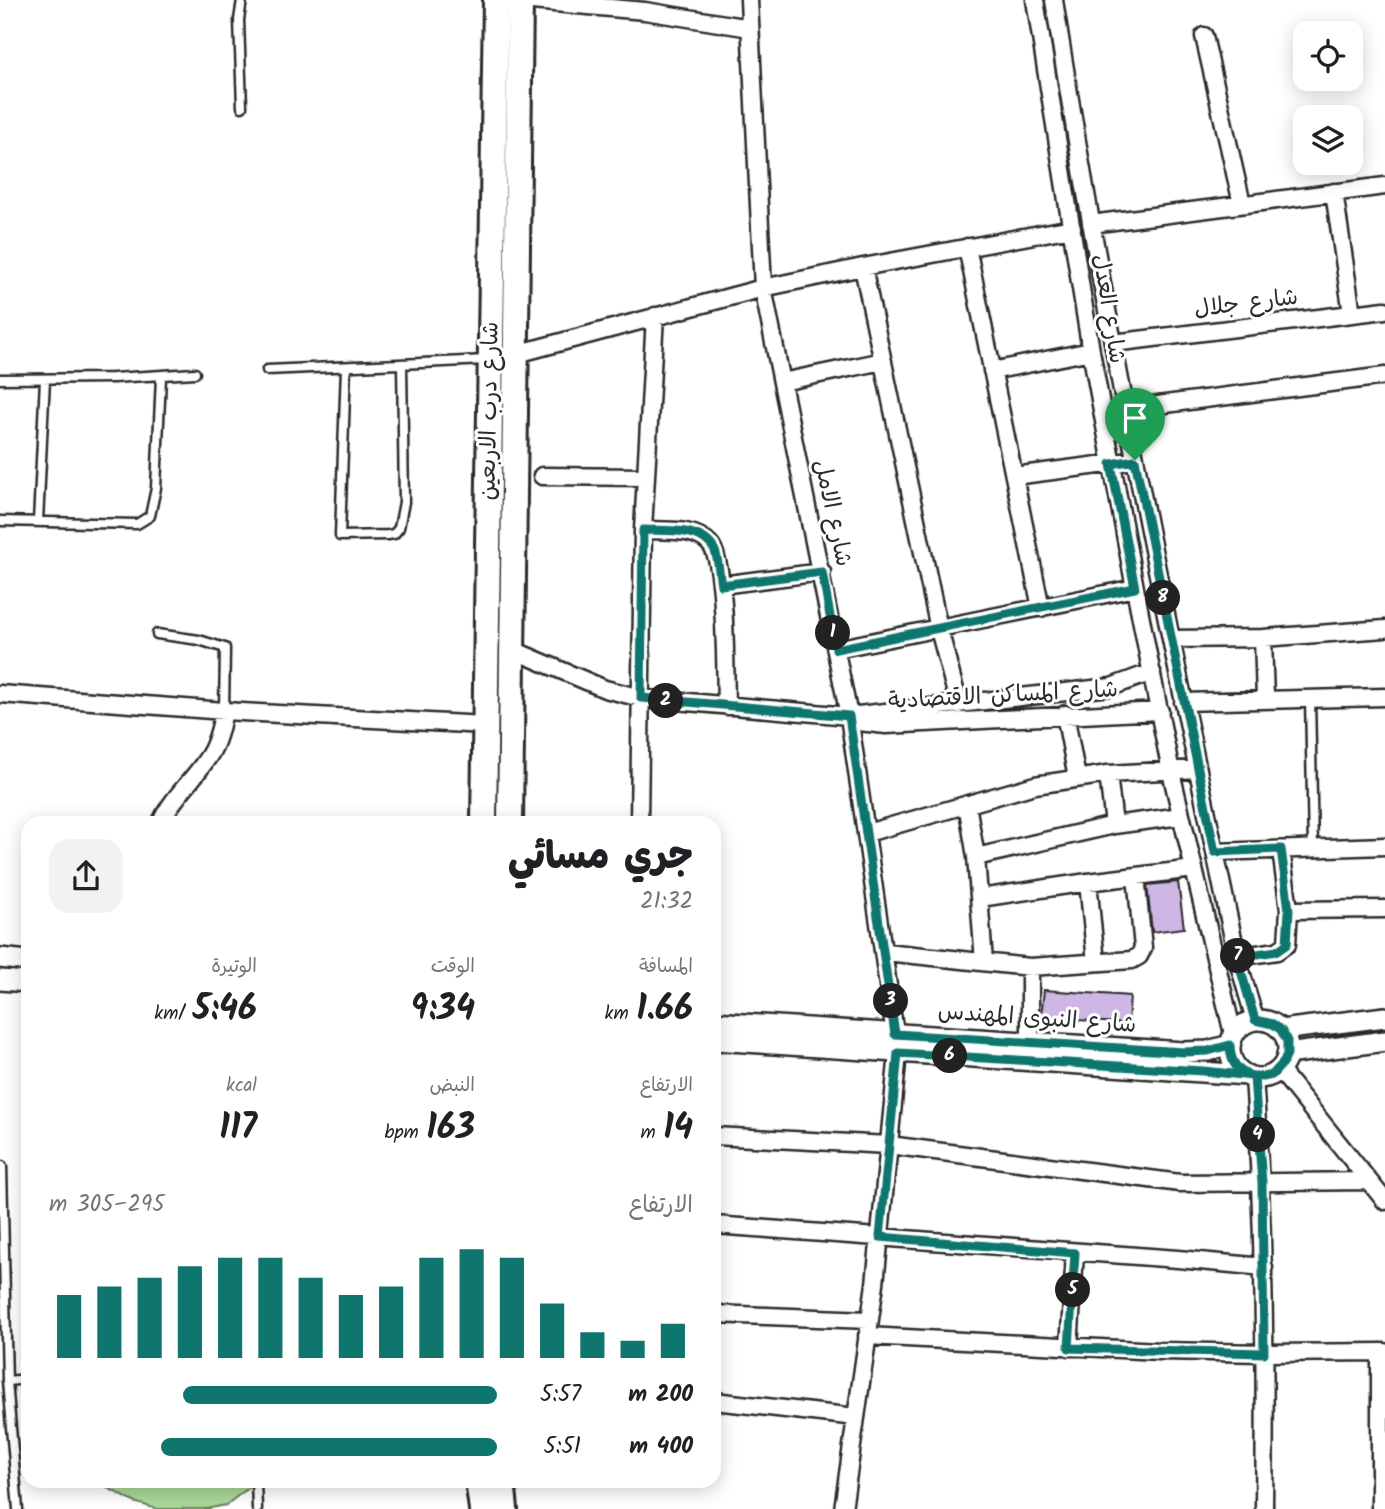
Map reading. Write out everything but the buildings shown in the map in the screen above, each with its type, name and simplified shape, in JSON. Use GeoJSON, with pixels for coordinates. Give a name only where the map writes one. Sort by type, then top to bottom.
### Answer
{"type":"FeatureCollection","features":[{"type":"Feature","properties":{"kind":"highway","name":"شارع درب الاربعين"},"geometry":{"type":"LineString","coordinates":[[496,0],[507,66]]}},
{"type":"Feature","properties":{"kind":"highway","name":"شارع درب الاربعين"},"geometry":{"type":"LineString","coordinates":[[484,816],[485,725],[502,357],[507,66],[520,0]]}},
{"type":"Feature","properties":{"kind":"highway","name":"شارع درب الاربعين"},"geometry":{"type":"LineString","coordinates":[[502,357],[511,649],[510,816]]}},
{"type":"Feature","properties":{"kind":"highway"},"geometry":{"type":"LineString","coordinates":[[479,1488],[482,1509]]}},
{"type":"Feature","properties":{"kind":"highway"},"geometry":{"type":"LineString","coordinates":[[503,1488],[505,1509]]}},
{"type":"Feature","properties":{"kind":"street"},"geometry":{"type":"LineString","coordinates":[[520,0],[645,11],[750,29]]}},
{"type":"Feature","properties":{"kind":"street","name":"شارع الامل"},"geometry":{"type":"LineString","coordinates":[[749,0],[763,288],[849,716],[885,952],[896,1044],[880,1237],[843,1509]]}},
{"type":"Feature","properties":{"kind":"street","name":"شارع العدل"},"geometry":{"type":"LineString","coordinates":[[1035,0],[1111,464],[1171,772],[1231,1040]]}},
{"type":"Feature","properties":{"kind":"street","name":"شارع العدل"},"geometry":{"type":"LineString","coordinates":[[1054,0],[1091,224],[1135,460],[1237,957],[1255,1020]]}},
{"type":"Feature","properties":{"kind":"street"},"geometry":{"type":"LineString","coordinates":[[1204,36],[1242,204]]}},
{"type":"Feature","properties":{"kind":"street"},"geometry":{"type":"LineString","coordinates":[[1091,224],[1385,186]]}},
{"type":"Feature","properties":{"kind":"street"},"geometry":{"type":"LineString","coordinates":[[1334,192],[1352,314]]}},
{"type":"Feature","properties":{"kind":"street"},"geometry":{"type":"LineString","coordinates":[[502,357],[763,288],[1072,228]]}},
{"type":"Feature","properties":{"kind":"street"},"geometry":{"type":"LineString","coordinates":[[967,247],[1041,608]]}},
{"type":"Feature","properties":{"kind":"street"},"geometry":{"type":"LineString","coordinates":[[863,267],[939,629],[959,705]]}},
{"type":"Feature","properties":{"kind":"street","name":"شارع جلال"},"geometry":{"type":"LineString","coordinates":[[1113,343],[1385,310]]}},
{"type":"Feature","properties":{"kind":"street"},"geometry":{"type":"LineString","coordinates":[[639,816],[643,530],[655,316]]}},
{"type":"Feature","properties":{"kind":"street"},"geometry":{"type":"LineString","coordinates":[[992,371],[1091,351]]}},
{"type":"Feature","properties":{"kind":"street"},"geometry":{"type":"LineString","coordinates":[[782,382],[883,361]]}},
{"type":"Feature","properties":{"kind":"street"},"geometry":{"type":"LineString","coordinates":[[1126,409],[1385,376]]}},
{"type":"Feature","properties":{"kind":"street"},"geometry":{"type":"LineString","coordinates":[[1014,476],[1135,460]]}},
{"type":"Feature","properties":{"kind":"street"},"geometry":{"type":"LineString","coordinates":[[542,475],[646,477]]}},
{"type":"Feature","properties":{"kind":"street"},"geometry":{"type":"LineString","coordinates":[[643,530],[690,532],[711,545],[717,558],[721,585],[726,706]]}},
{"type":"Feature","properties":{"kind":"street"},"geometry":{"type":"LineString","coordinates":[[721,585],[822,572]]}},
{"type":"Feature","properties":{"kind":"street"},"geometry":{"type":"LineString","coordinates":[[836,649],[1135,588]]}},
{"type":"Feature","properties":{"kind":"street"},"geometry":{"type":"LineString","coordinates":[[1171,639],[1263,638],[1385,629]]}},
{"type":"Feature","properties":{"kind":"street"},"geometry":{"type":"LineString","coordinates":[[1263,638],[1265,700]]}},
{"type":"Feature","properties":{"kind":"street","name":"شارع المساكن الاقتصادية"},"geometry":{"type":"LineString","coordinates":[[511,649],[605,689],[641,698],[849,716],[1111,687],[1152,672]]}},
{"type":"Feature","properties":{"kind":"street"},"geometry":{"type":"LineString","coordinates":[[0,694],[224,711],[485,725]]}},
{"type":"Feature","properties":{"kind":"street"},"geometry":{"type":"LineString","coordinates":[[1183,702],[1385,697]]}},
{"type":"Feature","properties":{"kind":"street"},"geometry":{"type":"LineString","coordinates":[[164,816],[170,804],[210,754],[224,711]]}},
{"type":"Feature","properties":{"kind":"street","name":"شارع المساكن الاقتصادية"},"geometry":{"type":"LineString","coordinates":[[849,716],[859,722],[886,725],[1160,711]]}},
{"type":"Feature","properties":{"kind":"street"},"geometry":{"type":"LineString","coordinates":[[1065,714],[1077,778]]}},
{"type":"Feature","properties":{"kind":"street"},"geometry":{"type":"LineString","coordinates":[[867,833],[1035,785],[1108,774],[1198,769]]}},
{"type":"Feature","properties":{"kind":"street"},"geometry":{"type":"LineString","coordinates":[[1108,774],[1114,825]]}},
{"type":"Feature","properties":{"kind":"street"},"geometry":{"type":"LineString","coordinates":[[967,804],[976,857],[984,962]]}},
{"type":"Feature","properties":{"kind":"street"},"geometry":{"type":"LineString","coordinates":[[976,857],[1114,825],[1181,816]]}},
{"type":"Feature","properties":{"kind":"street"},"geometry":{"type":"LineString","coordinates":[[1215,852],[1385,846]]}},
{"type":"Feature","properties":{"kind":"street"},"geometry":{"type":"LineString","coordinates":[[1237,957],[1277,951],[1286,946],[1289,910],[1281,849]]}},
{"type":"Feature","properties":{"kind":"street"},"geometry":{"type":"LineString","coordinates":[[980,898],[1194,869]]}},
{"type":"Feature","properties":{"kind":"street"},"geometry":{"type":"LineString","coordinates":[[885,952],[1030,967],[1132,960],[1143,948],[1136,876]]}},
{"type":"Feature","properties":{"kind":"street"},"geometry":{"type":"LineString","coordinates":[[1088,882],[1096,962]]}},
{"type":"Feature","properties":{"kind":"street"},"geometry":{"type":"LineString","coordinates":[[1289,910],[1385,909]]}},
{"type":"Feature","properties":{"kind":"street"},"geometry":{"type":"LineString","coordinates":[[0,958],[21,960]]}},
{"type":"Feature","properties":{"kind":"street"},"geometry":{"type":"LineString","coordinates":[[1030,967],[1030,1044]]}},
{"type":"Feature","properties":{"kind":"street"},"geometry":{"type":"LineString","coordinates":[[0,980],[21,982]]}},
{"type":"Feature","properties":{"kind":"street"},"geometry":{"type":"LineString","coordinates":[[1281,1030],[1385,1017]]}},
{"type":"Feature","properties":{"kind":"street"},"geometry":{"type":"LineString","coordinates":[[1385,1041],[1283,1062],[1263,1077],[1251,1076],[1233,1063],[1231,1040],[1246,1023],[1255,1020],[1264,1020],[1281,1030],[1287,1041],[1283,1062],[1385,1201]]}},
{"type":"Feature","properties":{"kind":"street","name":"شارع النبوى المهندس"},"geometry":{"type":"LineString","coordinates":[[721,1023],[896,1044],[1251,1076]]}},
{"type":"Feature","properties":{"kind":"street","name":"شارع النبوى المهندس"},"geometry":{"type":"LineString","coordinates":[[721,1040],[1030,1044],[1184,1052],[1208,1051],[1231,1040]]}},
{"type":"Feature","properties":{"kind":"street"},"geometry":{"type":"LineString","coordinates":[[1251,1076],[1262,1183],[1264,1509]]}},
{"type":"Feature","properties":{"kind":"street"},"geometry":{"type":"LineString","coordinates":[[721,1136],[889,1145],[1180,1183],[1369,1181]]}},
{"type":"Feature","properties":{"kind":"street"},"geometry":{"type":"LineString","coordinates":[[721,1225],[1264,1267]]}},
{"type":"Feature","properties":{"kind":"street"},"geometry":{"type":"LineString","coordinates":[[1069,1348],[1075,1253]]}},
{"type":"Feature","properties":{"kind":"street"},"geometry":{"type":"LineString","coordinates":[[721,1314],[869,1320]]}},
{"type":"Feature","properties":{"kind":"street"},"geometry":{"type":"LineString","coordinates":[[867,1336],[1069,1348],[1264,1353],[1383,1352],[1380,1509]]}},
{"type":"Feature","properties":{"kind":"street"},"geometry":{"type":"LineString","coordinates":[[721,1402],[856,1418]]}},
{"type":"Feature","properties":{"kind":"lane"},"geometry":{"type":"LineString","coordinates":[[242,0],[239,20],[242,107]]}},
{"type":"Feature","properties":{"kind":"lane"},"geometry":{"type":"LineString","coordinates":[[267,370],[502,357]]}},
{"type":"Feature","properties":{"kind":"lane"},"geometry":{"type":"LineString","coordinates":[[346,367],[340,536],[388,535],[394,534],[399,528],[404,502],[402,364]]}},
{"type":"Feature","properties":{"kind":"lane"},"geometry":{"type":"LineString","coordinates":[[0,379],[161,377],[195,373]]}},
{"type":"Feature","properties":{"kind":"lane"},"geometry":{"type":"LineString","coordinates":[[0,521],[137,524],[150,516],[156,488],[161,377]]}},
{"type":"Feature","properties":{"kind":"lane"},"geometry":{"type":"LineString","coordinates":[[38,522],[45,379]]}},
{"type":"Feature","properties":{"kind":"lane"},"geometry":{"type":"LineString","coordinates":[[157,634],[199,640],[225,648],[224,711]]}},
{"type":"Feature","properties":{"kind":"lane"},"geometry":{"type":"LineString","coordinates":[[1310,698],[1313,848]]}},
{"type":"Feature","properties":{"kind":"lane"},"geometry":{"type":"LineString","coordinates":[[2,1166],[7,1381],[18,1509]]}},
{"type":"Feature","properties":{"kind":"lane"},"geometry":{"type":"LineString","coordinates":[[7,1381],[21,1380]]}},
{"type":"Feature","properties":{"kind":"lane"},"geometry":{"type":"LineString","coordinates":[[256,1488],[257,1509]]}},
{"type":"Feature","properties":{"kind":"green space"},"geometry":{"type":"Polygon","coordinates":[[[108,1488],[248,1488],[226,1505],[206,1509],[157,1509],[134,1502],[108,1488]]]}},
{"type":"Feature","properties":{"kind":"route"},"geometry":{"type":"LineString","coordinates":[[1135,460],[1111,464],[1135,588],[836,649],[822,572],[721,585],[715,551],[705,539],[690,532],[643,530],[641,698],[849,716],[895,1034],[1184,1052],[1208,1051],[1230,1045],[1233,1063],[1239,1070],[1254,1077],[1262,1183],[1264,1353],[1069,1348],[1075,1253],[880,1237],[898,1053],[1203,1071],[1254,1077],[1272,1075],[1279,1069],[1287,1054],[1287,1041],[1281,1030],[1264,1020],[1255,1020],[1237,957],[1277,951],[1287,944],[1289,910],[1281,849],[1215,852],[1135,460]]}}]}
